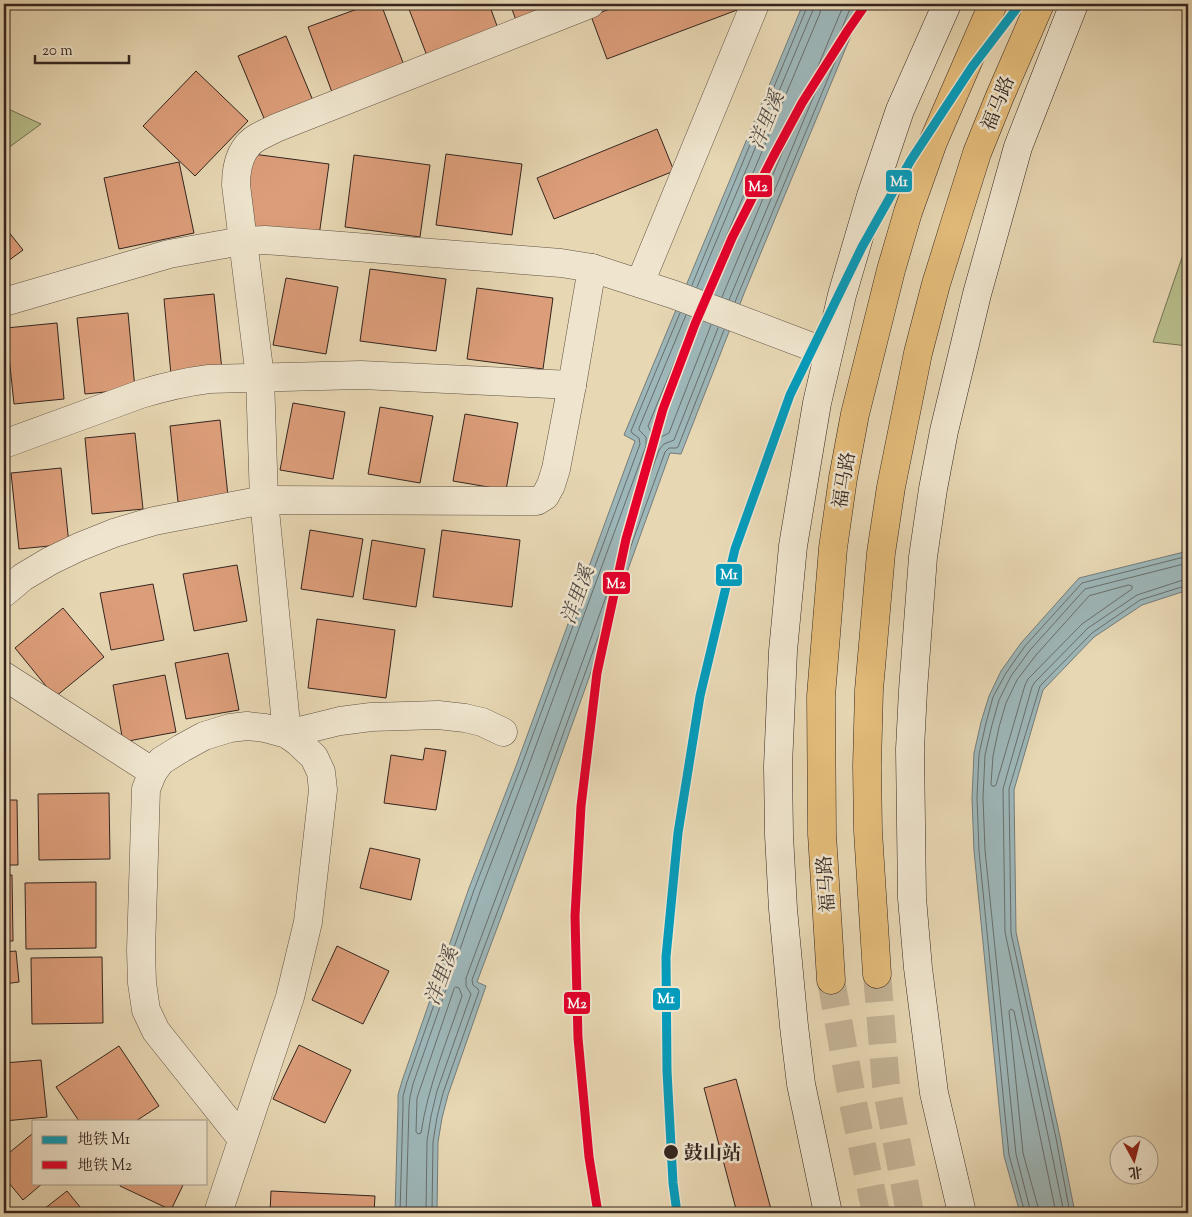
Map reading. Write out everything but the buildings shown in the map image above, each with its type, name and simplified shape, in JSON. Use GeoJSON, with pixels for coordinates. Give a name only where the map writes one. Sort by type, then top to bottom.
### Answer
{"type":"FeatureCollection","features":[{"type":"Feature","properties":{"kind":"main road","name":"福马路"},"geometry":{"type":"LineString","coordinates":[[831,980],[822,834],[821,696],[833,548],[843,478],[855,414],[891,270],[908,212],[933,142],[993,4]]}},
{"type":"Feature","properties":{"kind":"main road","name":"福马路"},"geometry":{"type":"LineString","coordinates":[[877,974],[868,831],[869,690],[880,553],[891,487],[918,353],[936,284],[977,153],[1040,4]]}},
{"type":"Feature","properties":{"kind":"street"},"geometry":{"type":"LineString","coordinates":[[287,734],[264,500],[260,377],[236,185],[238,161],[245,148],[256,138],[276,128],[590,4]]}},
{"type":"Feature","properties":{"kind":"street"},"geometry":{"type":"LineString","coordinates":[[640,283],[755,4]]}},
{"type":"Feature","properties":{"kind":"street"},"geometry":{"type":"LineString","coordinates":[[828,1213],[801,1084],[783,909],[779,835],[778,766],[783,651],[793,546],[815,412],[842,295],[871,196],[900,110],[946,4]]}},
{"type":"Feature","properties":{"kind":"street"},"geometry":{"type":"LineString","coordinates":[[962,1213],[934,1093],[918,968],[912,898],[910,749],[923,557],[944,430],[978,294],[1018,147],[1074,4]]}},
{"type":"Feature","properties":{"kind":"street"},"geometry":{"type":"LineString","coordinates":[[4,302],[169,254],[242,241],[265,240],[562,263],[592,268],[675,295],[828,353]]}},
{"type":"Feature","properties":{"kind":"street"},"geometry":{"type":"LineString","coordinates":[[4,593],[23,577],[50,561],[114,533],[154,521],[264,500],[537,501],[545,496],[551,486],[556,469],[592,268]]}},
{"type":"Feature","properties":{"kind":"street"},"geometry":{"type":"LineString","coordinates":[[4,444],[164,387],[209,379],[361,375],[572,385]]}},
{"type":"Feature","properties":{"kind":"street"},"geometry":{"type":"LineString","coordinates":[[4,676],[153,772]]}},
{"type":"Feature","properties":{"kind":"street"},"geometry":{"type":"LineString","coordinates":[[287,734],[317,726],[371,717],[438,715],[482,722],[502,732]]}},
{"type":"Feature","properties":{"kind":"street"},"geometry":{"type":"LineString","coordinates":[[218,1213],[290,997],[308,922],[324,790],[321,772],[314,757],[287,734],[265,728],[247,726],[230,728],[204,736],[161,761],[153,772],[146,789],[141,950],[142,983],[146,1010],[156,1030],[242,1138]]}},
{"type":"Feature","properties":{"kind":"green space"},"geometry":{"type":"Polygon","coordinates":[[[4,107],[41,124],[4,151],[4,107]]]}},
{"type":"Feature","properties":{"kind":"green space"},"geometry":{"type":"Polygon","coordinates":[[[1188,240],[1188,346],[1153,342],[1188,240]]]}},
{"type":"Feature","properties":{"kind":"water","name":"洋里溪"},"geometry":{"type":"Polygon","coordinates":[[[803,4],[864,4],[745,291],[681,454],[670,453],[477,982],[486,986],[448,1095],[442,1118],[438,1142],[437,1213],[395,1213],[398,1095],[402,1081],[469,888],[516,766],[635,441],[624,435],[803,4]]]}},
{"type":"Feature","properties":{"kind":"water"},"geometry":{"type":"Polygon","coordinates":[[[1188,551],[1188,590],[1142,605],[1094,637],[1043,690],[1014,790],[1016,932],[1075,1213],[1020,1213],[1004,1156],[974,851],[972,798],[974,753],[981,722],[989,696],[1001,671],[1021,643],[1079,578],[1188,551]]]}},
{"type":"Feature","properties":{"kind":"tunnel"},"geometry":{"type":"LineString","coordinates":[[877,974],[886,1085],[910,1213]]}},
{"type":"Feature","properties":{"kind":"tunnel"},"geometry":{"type":"LineString","coordinates":[[831,980],[852,1098],[876,1213]]}},
{"type":"Feature","properties":{"kind":"metro line","name":"M2"},"geometry":{"type":"LineString","coordinates":[[598,1213],[589,1157],[578,1038],[575,916],[581,806],[597,673],[626,539],[663,409],[695,324],[732,238],[802,103],[866,4]]}},
{"type":"Feature","properties":{"kind":"metro line","name":"M1"},"geometry":{"type":"LineString","coordinates":[[677,1213],[673,1183],[667,1071],[666,957],[678,833],[700,696],[735,549],[790,395],[862,247],[911,160],[972,67],[1020,4]]}},
{"type":"Feature","properties":{"kind":"place","name":"鼓山站"},"geometry":{"type":"Point","coordinates":[671,1152]}}]}
